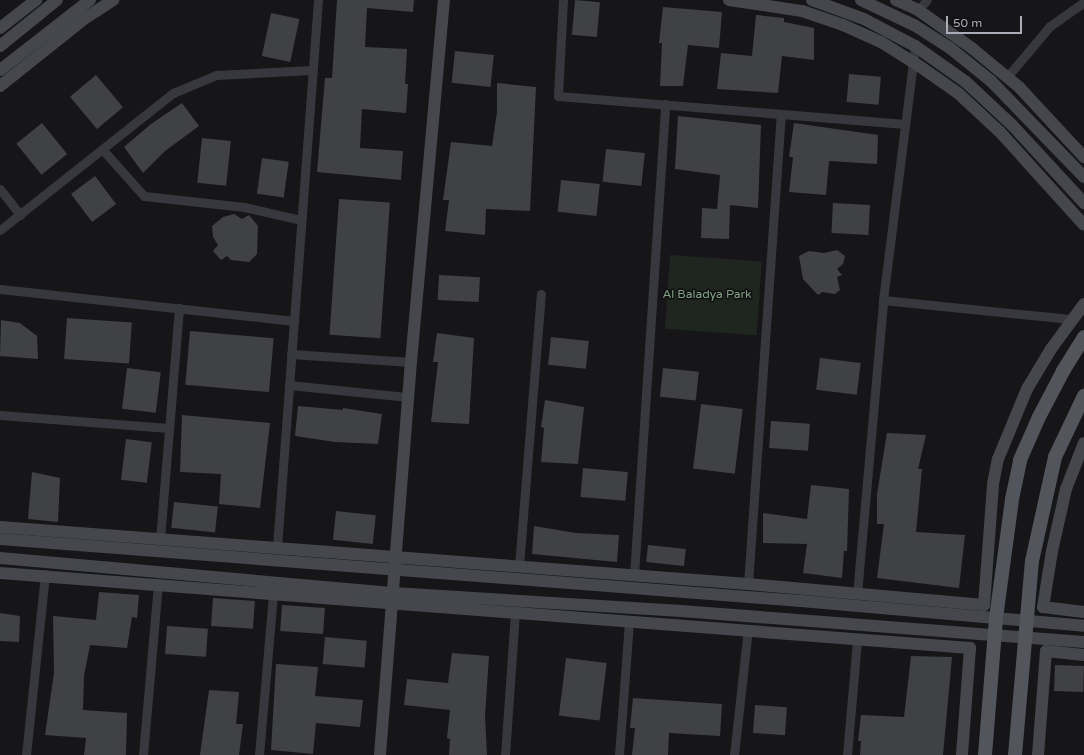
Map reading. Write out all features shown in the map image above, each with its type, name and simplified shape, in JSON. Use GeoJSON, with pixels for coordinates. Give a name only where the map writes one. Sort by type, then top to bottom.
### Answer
{"type":"FeatureCollection","features":[{"type":"Feature","properties":{"kind":"main road"},"geometry":{"type":"LineString","coordinates":[[0,28],[36,0]]}},
{"type":"Feature","properties":{"kind":"main road"},"geometry":{"type":"LineString","coordinates":[[0,46],[57,0]]}},
{"type":"Feature","properties":{"kind":"main road"},"geometry":{"type":"LineString","coordinates":[[0,70],[90,0]]}},
{"type":"Feature","properties":{"kind":"main road"},"geometry":{"type":"LineString","coordinates":[[0,86],[84,19],[113,0]]}},
{"type":"Feature","properties":{"kind":"main road"},"geometry":{"type":"LineString","coordinates":[[380,755],[411,362],[444,0]]}},
{"type":"Feature","properties":{"kind":"main road"},"geometry":{"type":"LineString","coordinates":[[729,0],[802,11],[843,24],[881,42],[912,61],[958,93],[1000,132],[1084,225]]}},
{"type":"Feature","properties":{"kind":"main road"},"geometry":{"type":"LineString","coordinates":[[812,0],[864,19],[915,46],[966,82],[1013,126],[1084,203]]}},
{"type":"Feature","properties":{"kind":"main road"},"geometry":{"type":"LineString","coordinates":[[861,0],[914,25],[950,48],[991,81],[1084,177]]}},
{"type":"Feature","properties":{"kind":"main road"},"geometry":{"type":"LineString","coordinates":[[896,0],[918,10],[973,49],[1007,77],[1084,157]]}},
{"type":"Feature","properties":{"kind":"main road"},"geometry":{"type":"LineString","coordinates":[[0,527],[277,547],[396,564],[519,566],[748,584],[984,605],[993,484],[998,459],[1027,389],[1071,319],[1084,304]]}},
{"type":"Feature","properties":{"kind":"main road"},"geometry":{"type":"LineString","coordinates":[[985,755],[996,618],[1012,499],[1020,460],[1049,397],[1084,337]]}},
{"type":"Feature","properties":{"kind":"main road"},"geometry":{"type":"LineString","coordinates":[[1016,755],[1024,638],[1032,561],[1055,457],[1084,396]]}},
{"type":"Feature","properties":{"kind":"main road"},"geometry":{"type":"LineString","coordinates":[[1084,443],[1066,490],[1052,551],[1043,607],[1084,612]]}},
{"type":"Feature","properties":{"kind":"main road"},"geometry":{"type":"LineString","coordinates":[[0,539],[396,564],[1084,626]]}},
{"type":"Feature","properties":{"kind":"main road"},"geometry":{"type":"LineString","coordinates":[[0,558],[393,598],[515,613],[748,629],[857,640],[970,648],[962,755]]}},
{"type":"Feature","properties":{"kind":"main road"},"geometry":{"type":"LineString","coordinates":[[0,573],[45,574],[273,594],[681,611],[1084,642]]}},
{"type":"Feature","properties":{"kind":"main road"},"geometry":{"type":"LineString","coordinates":[[1038,755],[1046,651],[1084,655]]}},
{"type":"Feature","properties":{"kind":"street"},"geometry":{"type":"LineString","coordinates":[[277,547],[311,70],[318,0]]}},
{"type":"Feature","properties":{"kind":"street"},"geometry":{"type":"LineString","coordinates":[[563,0],[558,96],[906,124]]}},
{"type":"Feature","properties":{"kind":"street"},"geometry":{"type":"LineString","coordinates":[[918,10],[927,0]]}},
{"type":"Feature","properties":{"kind":"street"},"geometry":{"type":"LineString","coordinates":[[1007,77],[1050,26],[1084,2]]}},
{"type":"Feature","properties":{"kind":"street"},"geometry":{"type":"LineString","coordinates":[[857,594],[883,300],[915,46]]}},
{"type":"Feature","properties":{"kind":"street"},"geometry":{"type":"LineString","coordinates":[[0,230],[173,92],[216,75],[311,70]]}},
{"type":"Feature","properties":{"kind":"street"},"geometry":{"type":"LineString","coordinates":[[634,575],[665,104]]}},
{"type":"Feature","properties":{"kind":"street"},"geometry":{"type":"LineString","coordinates":[[748,584],[782,114]]}},
{"type":"Feature","properties":{"kind":"street"},"geometry":{"type":"LineString","coordinates":[[102,149],[144,196],[244,207],[301,220]]}},
{"type":"Feature","properties":{"kind":"street"},"geometry":{"type":"LineString","coordinates":[[0,189],[20,215]]}},
{"type":"Feature","properties":{"kind":"street"},"geometry":{"type":"LineString","coordinates":[[0,289],[294,321]]}},
{"type":"Feature","properties":{"kind":"street"},"geometry":{"type":"LineString","coordinates":[[519,566],[541,294]]}},
{"type":"Feature","properties":{"kind":"street"},"geometry":{"type":"LineString","coordinates":[[883,300],[1071,319]]}},
{"type":"Feature","properties":{"kind":"street"},"geometry":{"type":"LineString","coordinates":[[160,539],[179,308]]}},
{"type":"Feature","properties":{"kind":"street"},"geometry":{"type":"LineString","coordinates":[[291,354],[411,362]]}},
{"type":"Feature","properties":{"kind":"street"},"geometry":{"type":"LineString","coordinates":[[289,385],[408,398]]}},
{"type":"Feature","properties":{"kind":"street"},"geometry":{"type":"LineString","coordinates":[[0,415],[169,428]]}},
{"type":"Feature","properties":{"kind":"street"},"geometry":{"type":"LineString","coordinates":[[26,755],[45,574]]}},
{"type":"Feature","properties":{"kind":"street"},"geometry":{"type":"LineString","coordinates":[[143,755],[158,583]]}},
{"type":"Feature","properties":{"kind":"street"},"geometry":{"type":"LineString","coordinates":[[259,755],[273,594]]}},
{"type":"Feature","properties":{"kind":"street"},"geometry":{"type":"LineString","coordinates":[[504,755],[515,613]]}},
{"type":"Feature","properties":{"kind":"street"},"geometry":{"type":"LineString","coordinates":[[620,755],[629,622]]}},
{"type":"Feature","properties":{"kind":"street"},"geometry":{"type":"LineString","coordinates":[[734,755],[748,629]]}},
{"type":"Feature","properties":{"kind":"street"},"geometry":{"type":"LineString","coordinates":[[847,755],[857,640]]}},
{"type":"Feature","properties":{"kind":"green space","name":"Al Baladya Park"},"geometry":{"type":"Polygon","coordinates":[[[670,255],[762,261],[757,335],[665,329],[670,255]]]}},
{"type":"Feature","properties":{"kind":"building"},"geometry":{"type":"Polygon","coordinates":[[[337,0],[414,0],[413,12],[367,8],[365,47],[407,49],[405,84],[408,84],[406,113],[362,109],[360,148],[403,151],[401,180],[317,172],[325,78],[332,78],[337,0]]]}},
{"type":"Feature","properties":{"kind":"building"},"geometry":{"type":"Polygon","coordinates":[[[575,0],[600,2],[597,37],[572,35],[575,0]]]}},
{"type":"Feature","properties":{"kind":"building"},"geometry":{"type":"Polygon","coordinates":[[[663,7],[722,12],[719,48],[688,45],[683,86],[660,86],[662,43],[659,43],[663,7]]]}},
{"type":"Feature","properties":{"kind":"building"},"geometry":{"type":"Polygon","coordinates":[[[271,13],[299,19],[290,62],[262,56],[271,13]]]}},
{"type":"Feature","properties":{"kind":"building"},"geometry":{"type":"Polygon","coordinates":[[[756,15],[784,18],[784,22],[814,28],[814,60],[782,56],[778,93],[717,89],[721,53],[752,56],[756,15]]]}},
{"type":"Feature","properties":{"kind":"building"},"geometry":{"type":"Polygon","coordinates":[[[455,51],[494,55],[490,87],[452,83],[455,51]]]}},
{"type":"Feature","properties":{"kind":"building"},"geometry":{"type":"Polygon","coordinates":[[[849,74],[881,77],[878,105],[847,102],[849,74]]]}},
{"type":"Feature","properties":{"kind":"building"},"geometry":{"type":"Polygon","coordinates":[[[96,75],[123,107],[97,129],[70,97],[96,75]]]}},
{"type":"Feature","properties":{"kind":"building"},"geometry":{"type":"Polygon","coordinates":[[[497,83],[536,87],[530,211],[486,209],[485,235],[445,231],[449,200],[443,200],[451,142],[492,146],[497,112],[497,83]]]}},
{"type":"Feature","properties":{"kind":"building"},"geometry":{"type":"Polygon","coordinates":[[[182,103],[199,126],[165,151],[143,173],[124,147],[151,124],[182,103]]]}},
{"type":"Feature","properties":{"kind":"building"},"geometry":{"type":"Polygon","coordinates":[[[678,116],[761,125],[758,208],[730,205],[729,239],[701,238],[702,208],[717,209],[720,175],[675,169],[678,116]]]}},
{"type":"Feature","properties":{"kind":"building"},"geometry":{"type":"Polygon","coordinates":[[[42,123],[67,154],[42,175],[16,144],[42,123]]]}},
{"type":"Feature","properties":{"kind":"building"},"geometry":{"type":"Polygon","coordinates":[[[794,123],[878,135],[877,164],[829,161],[826,195],[789,192],[793,157],[789,157],[794,123]]]}},
{"type":"Feature","properties":{"kind":"building"},"geometry":{"type":"Polygon","coordinates":[[[202,138],[231,141],[226,186],[197,183],[202,138]]]}},
{"type":"Feature","properties":{"kind":"building"},"geometry":{"type":"Polygon","coordinates":[[[606,149],[645,153],[641,186],[603,182],[606,149]]]}},
{"type":"Feature","properties":{"kind":"building"},"geometry":{"type":"Polygon","coordinates":[[[262,158],[289,162],[284,197],[257,194],[262,158]]]}},
{"type":"Feature","properties":{"kind":"building"},"geometry":{"type":"Polygon","coordinates":[[[95,176],[116,204],[92,222],[71,194],[95,176]]]}},
{"type":"Feature","properties":{"kind":"building"},"geometry":{"type":"Polygon","coordinates":[[[561,180],[600,184],[596,216],[558,212],[561,180]]]}},
{"type":"Feature","properties":{"kind":"building"},"geometry":{"type":"Polygon","coordinates":[[[339,199],[390,203],[380,338],[330,335],[339,199]]]}},
{"type":"Feature","properties":{"kind":"building"},"geometry":{"type":"Polygon","coordinates":[[[833,203],[870,205],[868,235],[831,233],[833,203]]]}},
{"type":"Feature","properties":{"kind":"building"},"geometry":{"type":"Polygon","coordinates":[[[234,214],[242,219],[249,215],[258,226],[257,254],[249,262],[231,260],[227,256],[221,260],[213,251],[218,245],[213,237],[212,226],[223,217],[234,214]]]}},
{"type":"Feature","properties":{"kind":"building"},"geometry":{"type":"Polygon","coordinates":[[[837,250],[845,256],[843,264],[837,269],[842,275],[837,277],[840,290],[835,294],[822,292],[818,295],[803,279],[799,256],[809,251],[824,253],[837,250]]]}},
{"type":"Feature","properties":{"kind":"building"},"geometry":{"type":"Polygon","coordinates":[[[439,275],[480,277],[479,302],[438,300],[439,275]]]}},
{"type":"Feature","properties":{"kind":"building"},"geometry":{"type":"Polygon","coordinates":[[[67,318],[132,323],[129,363],[64,359],[67,318]]]}},
{"type":"Feature","properties":{"kind":"building"},"geometry":{"type":"Polygon","coordinates":[[[1,320],[20,323],[37,336],[38,359],[0,356],[1,320]]]}},
{"type":"Feature","properties":{"kind":"building"},"geometry":{"type":"Polygon","coordinates":[[[190,331],[274,338],[269,392],[185,385],[190,331]]]}},
{"type":"Feature","properties":{"kind":"building"},"geometry":{"type":"Polygon","coordinates":[[[437,333],[474,338],[469,424],[431,422],[438,362],[433,362],[437,333]]]}},
{"type":"Feature","properties":{"kind":"building"},"geometry":{"type":"Polygon","coordinates":[[[551,337],[589,341],[586,369],[548,365],[551,337]]]}},
{"type":"Feature","properties":{"kind":"building"},"geometry":{"type":"Polygon","coordinates":[[[820,358],[861,363],[857,395],[816,390],[820,358]]]}},
{"type":"Feature","properties":{"kind":"building"},"geometry":{"type":"Polygon","coordinates":[[[127,368],[161,372],[156,413],[122,409],[127,368]]]}},
{"type":"Feature","properties":{"kind":"building"},"geometry":{"type":"Polygon","coordinates":[[[663,368],[699,372],[696,401],[660,397],[663,368]]]}},
{"type":"Feature","properties":{"kind":"building"},"geometry":{"type":"Polygon","coordinates":[[[545,400],[584,407],[578,464],[541,462],[544,428],[541,427],[545,400]]]}},
{"type":"Feature","properties":{"kind":"building"},"geometry":{"type":"Polygon","coordinates":[[[701,404],[743,409],[735,474],[693,469],[701,404]]]}},
{"type":"Feature","properties":{"kind":"building"},"geometry":{"type":"Polygon","coordinates":[[[298,406],[343,410],[343,408],[382,414],[378,444],[335,442],[295,436],[298,406]]]}},
{"type":"Feature","properties":{"kind":"building"},"geometry":{"type":"Polygon","coordinates":[[[182,415],[270,423],[260,508],[219,504],[221,474],[180,472],[182,415]]]}},
{"type":"Feature","properties":{"kind":"building"},"geometry":{"type":"Polygon","coordinates":[[[771,421],[810,424],[808,451],[769,448],[771,421]]]}},
{"type":"Feature","properties":{"kind":"building"},"geometry":{"type":"Polygon","coordinates":[[[887,433],[926,435],[918,469],[922,469],[916,532],[965,535],[959,588],[877,578],[884,524],[877,524],[877,494],[887,433]]]}},
{"type":"Feature","properties":{"kind":"building"},"geometry":{"type":"Polygon","coordinates":[[[126,439],[152,442],[147,483],[121,480],[126,439]]]}},
{"type":"Feature","properties":{"kind":"building"},"geometry":{"type":"Polygon","coordinates":[[[583,468],[628,472],[625,501],[580,497],[583,468]]]}},
{"type":"Feature","properties":{"kind":"building"},"geometry":{"type":"Polygon","coordinates":[[[32,472],[60,478],[58,522],[28,519],[32,472]]]}},
{"type":"Feature","properties":{"kind":"building"},"geometry":{"type":"Polygon","coordinates":[[[811,485],[849,489],[847,551],[844,551],[842,578],[803,573],[807,544],[763,543],[763,513],[807,519],[811,485]]]}},
{"type":"Feature","properties":{"kind":"building"},"geometry":{"type":"Polygon","coordinates":[[[174,502],[218,507],[215,532],[171,528],[174,502]]]}},
{"type":"Feature","properties":{"kind":"building"},"geometry":{"type":"Polygon","coordinates":[[[336,511],[376,515],[373,544],[333,540],[336,511]]]}},
{"type":"Feature","properties":{"kind":"building"},"geometry":{"type":"Polygon","coordinates":[[[534,526],[576,533],[619,535],[617,562],[532,554],[534,526]]]}},
{"type":"Feature","properties":{"kind":"building"},"geometry":{"type":"Polygon","coordinates":[[[648,545],[686,549],[684,566],[646,562],[648,545]]]}},
{"type":"Feature","properties":{"kind":"building"},"geometry":{"type":"Polygon","coordinates":[[[99,592],[139,595],[137,618],[132,617],[127,648],[90,645],[84,676],[83,710],[127,713],[126,755],[84,755],[86,738],[45,735],[54,673],[53,616],[96,620],[99,592]]]}},
{"type":"Feature","properties":{"kind":"building"},"geometry":{"type":"Polygon","coordinates":[[[213,598],[255,601],[253,629],[211,626],[213,598]]]}},
{"type":"Feature","properties":{"kind":"building"},"geometry":{"type":"Polygon","coordinates":[[[282,605],[325,608],[323,634],[280,631],[282,605]]]}},
{"type":"Feature","properties":{"kind":"building"},"geometry":{"type":"Polygon","coordinates":[[[0,613],[20,616],[19,642],[0,641],[0,613]]]}},
{"type":"Feature","properties":{"kind":"building"},"geometry":{"type":"Polygon","coordinates":[[[167,626],[208,629],[206,657],[165,654],[167,626]]]}},
{"type":"Feature","properties":{"kind":"building"},"geometry":{"type":"Polygon","coordinates":[[[325,637],[367,641],[364,668],[323,664],[325,637]]]}},
{"type":"Feature","properties":{"kind":"building"},"geometry":{"type":"Polygon","coordinates":[[[452,653],[489,656],[485,716],[487,755],[449,755],[450,739],[447,738],[450,710],[404,705],[407,679],[448,683],[452,653]]]}},
{"type":"Feature","properties":{"kind":"building"},"geometry":{"type":"Polygon","coordinates":[[[911,656],[952,657],[943,755],[860,755],[861,741],[858,741],[861,715],[904,717],[911,656]]]}},
{"type":"Feature","properties":{"kind":"building"},"geometry":{"type":"Polygon","coordinates":[[[566,658],[607,663],[600,721],[559,716],[566,658]]]}},
{"type":"Feature","properties":{"kind":"building"},"geometry":{"type":"Polygon","coordinates":[[[276,664],[318,667],[315,696],[363,700],[360,727],[316,723],[313,754],[271,750],[276,664]]]}},
{"type":"Feature","properties":{"kind":"building"},"geometry":{"type":"Polygon","coordinates":[[[1055,665],[1084,666],[1083,692],[1054,691],[1055,665]]]}},
{"type":"Feature","properties":{"kind":"building"},"geometry":{"type":"Polygon","coordinates":[[[209,690],[239,692],[236,724],[243,724],[239,755],[200,755],[209,690]]]}},
{"type":"Feature","properties":{"kind":"building"},"geometry":{"type":"Polygon","coordinates":[[[633,698],[722,704],[720,736],[669,733],[668,755],[632,755],[635,728],[630,728],[633,698]]]}},
{"type":"Feature","properties":{"kind":"building"},"geometry":{"type":"Polygon","coordinates":[[[755,705],[787,707],[785,735],[753,733],[755,705]]]}}]}
